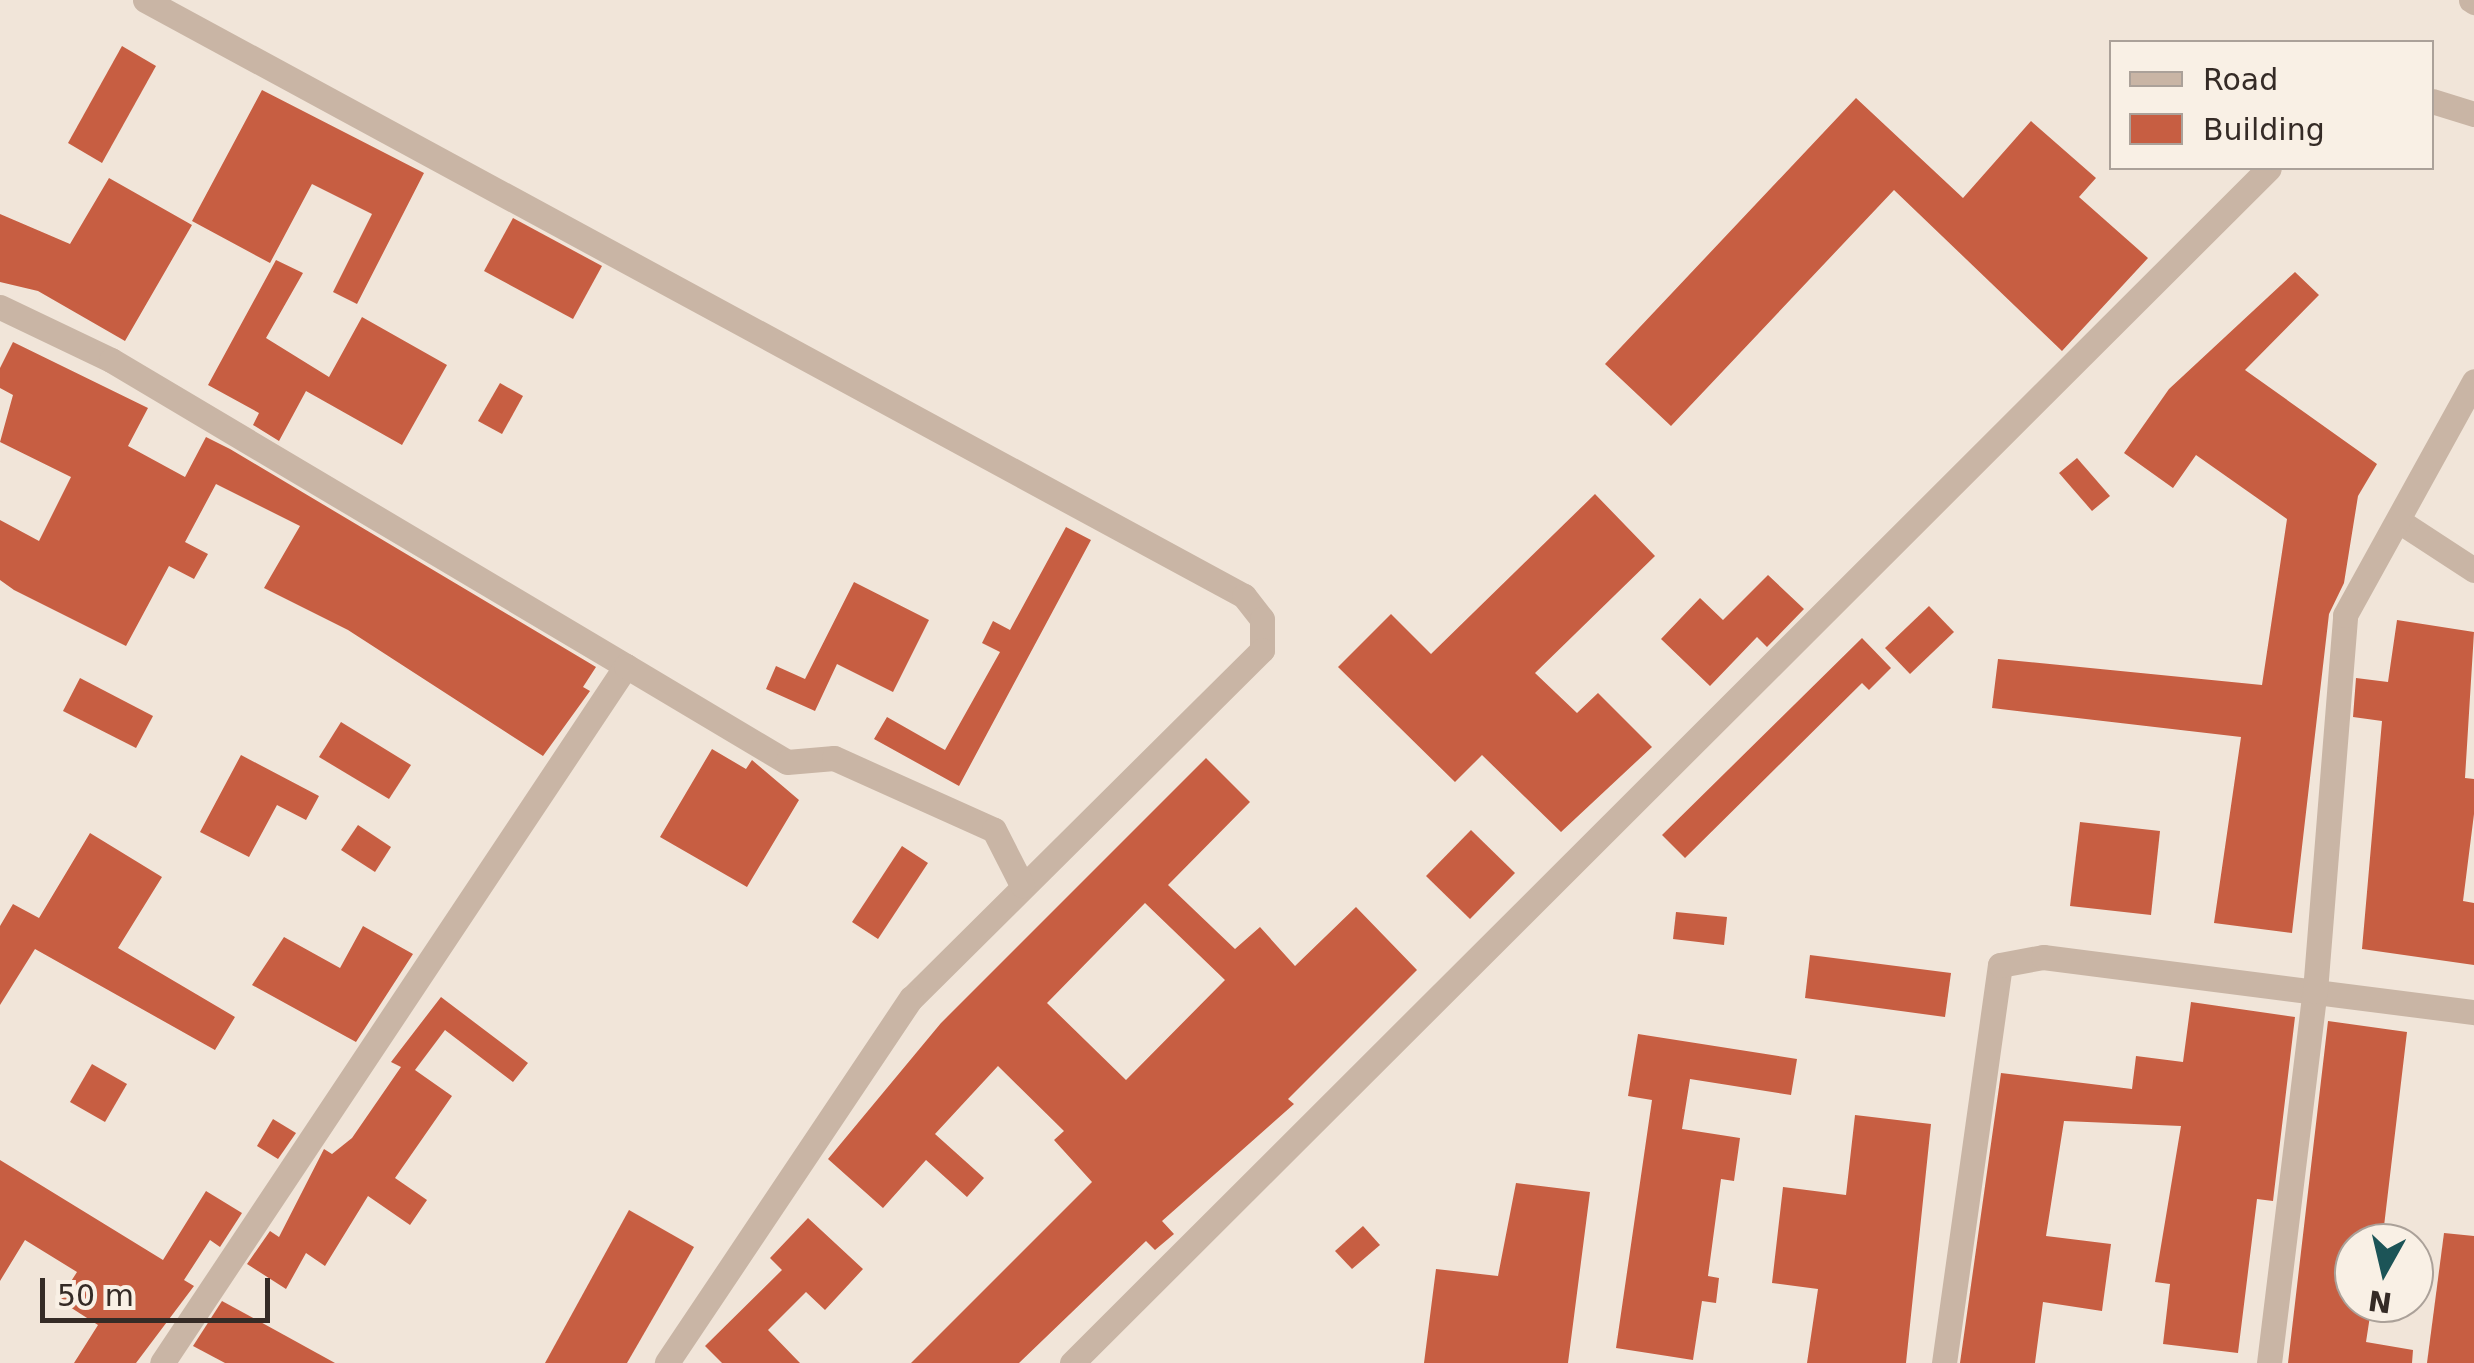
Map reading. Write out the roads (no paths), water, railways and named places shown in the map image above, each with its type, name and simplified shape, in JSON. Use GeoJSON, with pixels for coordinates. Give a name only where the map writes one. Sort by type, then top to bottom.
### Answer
{"type":"FeatureCollection","features":[{"type":"Feature","properties":{"kind":"street"},"geometry":{"type":"LineString","coordinates":[[145,0],[1244,596],[1262,620],[1262,650],[911,998],[667,1363]]}},
{"type":"Feature","properties":{"kind":"street"},"geometry":{"type":"LineString","coordinates":[[2434,101],[2474,114]]}},
{"type":"Feature","properties":{"kind":"street"},"geometry":{"type":"LineString","coordinates":[[1072,1363],[2267,170]]}},
{"type":"Feature","properties":{"kind":"street"},"geometry":{"type":"LineString","coordinates":[[0,308],[111,360],[787,762],[834,758],[994,830],[1022,885]]}},
{"type":"Feature","properties":{"kind":"street"},"geometry":{"type":"LineString","coordinates":[[2269,1363],[2315,990],[2346,615],[2402,524],[2474,381]]}},
{"type":"Feature","properties":{"kind":"street"},"geometry":{"type":"LineString","coordinates":[[2402,524],[2474,570]]}},
{"type":"Feature","properties":{"kind":"street"},"geometry":{"type":"LineString","coordinates":[[162,1363],[626,666]]}},
{"type":"Feature","properties":{"kind":"street"},"geometry":{"type":"LineString","coordinates":[[1944,1363],[2000,965],[2043,957],[2474,1012]]}}]}
